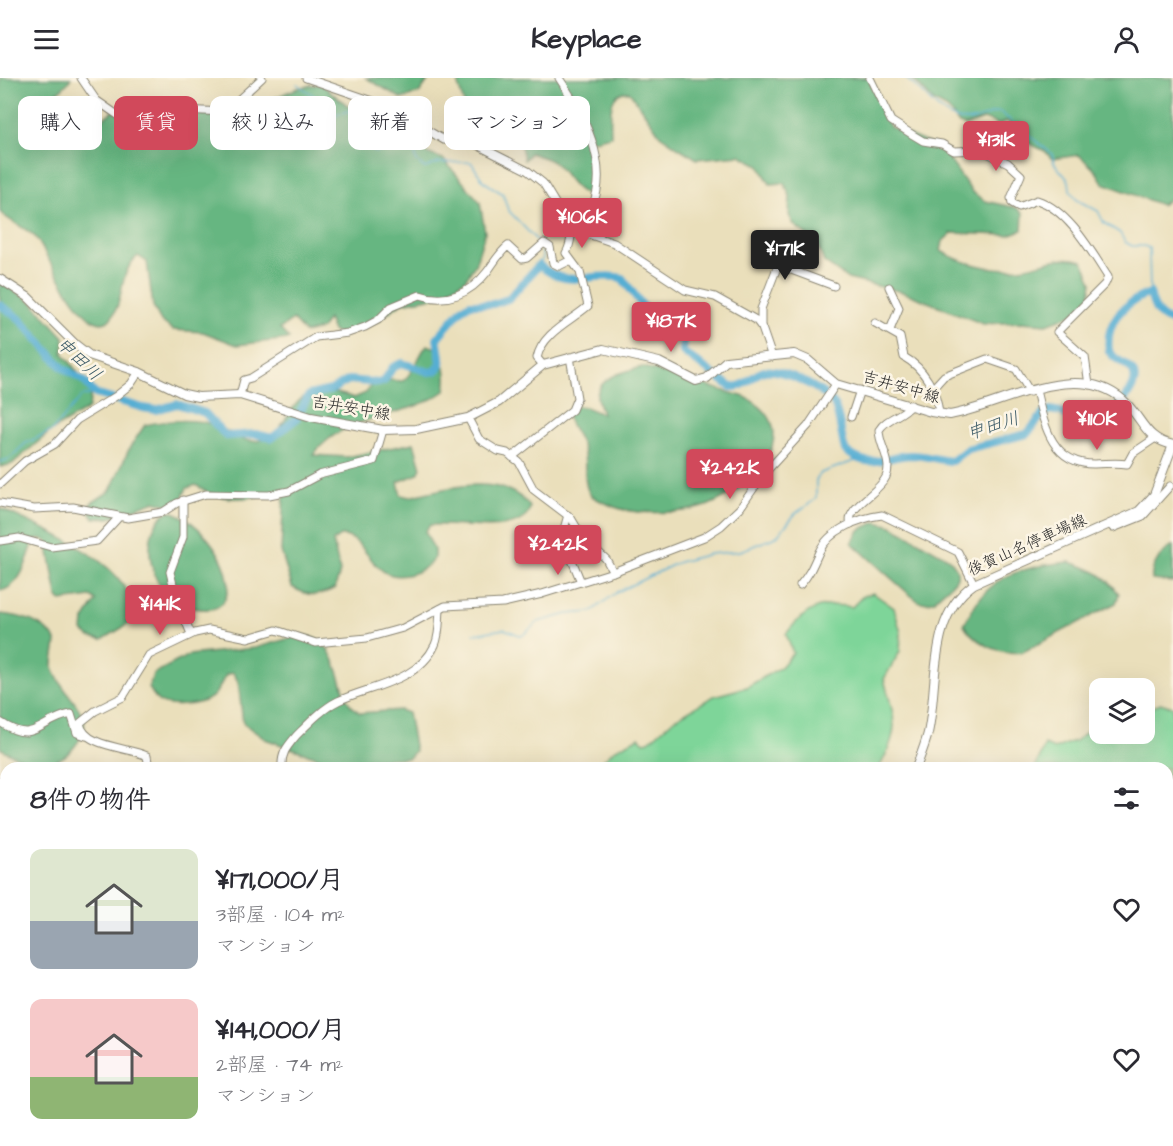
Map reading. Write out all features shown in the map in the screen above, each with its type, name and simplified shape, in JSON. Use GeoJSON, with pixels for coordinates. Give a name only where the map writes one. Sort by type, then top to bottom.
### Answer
{"type":"FeatureCollection","features":[{"type":"Feature","properties":{"kind":"main road","name":"吉井安中線"},"geometry":{"type":"LineString","coordinates":[[0,279],[28,297],[82,350],[139,372],[190,396],[240,395],[311,417],[383,430],[416,429],[468,418],[499,402],[543,365],[603,349],[659,362],[691,380],[702,380],[726,361],[801,356],[835,386],[860,390],[939,414],[966,412],[1062,384],[1089,385],[1118,397],[1130,408],[1154,439]]}},
{"type":"Feature","properties":{"kind":"main road"},"geometry":{"type":"LineString","coordinates":[[1154,439],[1173,445]]}},
{"type":"Feature","properties":{"kind":"main road","name":"後賀山名停車場線"},"geometry":{"type":"LineString","coordinates":[[917,762],[928,733],[934,663],[951,606],[959,594],[974,584],[1145,507],[1160,481],[1173,445]]}},
{"type":"Feature","properties":{"kind":"street"},"geometry":{"type":"LineString","coordinates":[[81,78],[96,100],[129,123],[181,110],[225,112],[262,78]]}},
{"type":"Feature","properties":{"kind":"street"},"geometry":{"type":"LineString","coordinates":[[306,78],[373,101],[390,121],[416,123],[444,140],[473,143],[512,162],[543,183],[566,221],[573,226],[614,243],[685,290],[715,297],[756,320],[761,326]]}},
{"type":"Feature","properties":{"kind":"street"},"geometry":{"type":"LineString","coordinates":[[543,365],[537,358],[541,348],[572,316],[588,306],[580,272],[569,261],[566,253],[571,245],[573,226],[591,210],[599,174],[587,129],[559,78]]}},
{"type":"Feature","properties":{"kind":"street"},"geometry":{"type":"LineString","coordinates":[[870,78],[891,121],[923,141],[942,144],[954,151],[981,150],[1008,164],[1021,175],[1011,198],[1012,203],[1019,207],[1037,200],[1047,203],[1056,209],[1094,256],[1108,278],[1105,284],[1057,332],[1085,357],[1089,385]]}},
{"type":"Feature","properties":{"kind":"street"},"geometry":{"type":"LineString","coordinates":[[240,395],[244,380],[251,378],[316,337],[348,333],[365,327],[378,320],[391,307],[420,295],[437,301],[468,289],[481,279],[508,246],[522,259],[527,258],[544,243],[550,248],[553,263],[560,267],[569,261]]}},
{"type":"Feature","properties":{"kind":"street"},"geometry":{"type":"LineString","coordinates":[[772,357],[761,326],[761,309],[777,265],[834,286]]}},
{"type":"Feature","properties":{"kind":"street"},"geometry":{"type":"LineString","coordinates":[[889,287],[899,308],[891,330]]}},
{"type":"Feature","properties":{"kind":"street"},"geometry":{"type":"LineString","coordinates":[[875,323],[902,338],[904,357],[914,363],[933,388],[939,414]]}},
{"type":"Feature","properties":{"kind":"street"},"geometry":{"type":"LineString","coordinates":[[512,457],[572,410],[577,398],[575,372],[570,357]]}},
{"type":"Feature","properties":{"kind":"street"},"geometry":{"type":"LineString","coordinates":[[933,388],[944,376],[987,359],[1016,369],[1033,391],[1048,436],[1064,455],[1095,464],[1110,461],[1127,464],[1133,453],[1154,439]]}},
{"type":"Feature","properties":{"kind":"street"},"geometry":{"type":"LineString","coordinates":[[0,484],[25,461],[55,444],[77,420],[131,384],[139,372]]}},
{"type":"Feature","properties":{"kind":"street"},"geometry":{"type":"LineString","coordinates":[[91,737],[81,728],[82,719],[123,697],[141,663],[149,655],[191,634],[209,630],[248,638],[276,630],[316,644],[388,634],[440,609],[463,604],[503,603],[527,598],[613,572],[704,537],[721,526],[740,508],[763,475],[801,435],[835,386]]}},
{"type":"Feature","properties":{"kind":"street"},"geometry":{"type":"LineString","coordinates":[[852,417],[860,390]]}},
{"type":"Feature","properties":{"kind":"street"},"geometry":{"type":"LineString","coordinates":[[851,524],[849,517],[852,511],[879,488],[887,476],[887,460],[879,430],[886,422],[900,415],[911,405]]}},
{"type":"Feature","properties":{"kind":"street"},"geometry":{"type":"LineString","coordinates":[[468,418],[479,439],[519,462],[534,490],[568,515],[583,538],[606,559],[613,572]]}},
{"type":"Feature","properties":{"kind":"street"},"geometry":{"type":"LineString","coordinates":[[0,503],[34,509],[73,507],[128,518],[163,512],[183,500],[217,492],[269,495],[295,489],[319,475],[375,461],[383,430]]}},
{"type":"Feature","properties":{"kind":"street"},"geometry":{"type":"LineString","coordinates":[[1110,524],[1113,528],[1143,516],[1172,487],[1160,481]]}},
{"type":"Feature","properties":{"kind":"street"},"geometry":{"type":"LineString","coordinates":[[183,500],[183,537],[170,572],[177,601],[191,634]]}},
{"type":"Feature","properties":{"kind":"street"},"geometry":{"type":"LineString","coordinates":[[568,515],[562,536],[581,582]]}},
{"type":"Feature","properties":{"kind":"street"},"geometry":{"type":"LineString","coordinates":[[800,585],[816,563],[819,552],[830,537],[851,524],[878,515],[888,516],[958,552],[974,584]]}},
{"type":"Feature","properties":{"kind":"street"},"geometry":{"type":"LineString","coordinates":[[0,541],[19,538],[51,547],[98,541],[119,517]]}},
{"type":"Feature","properties":{"kind":"street"},"geometry":{"type":"LineString","coordinates":[[282,762],[286,748],[321,713],[340,700],[398,678],[429,655],[438,635],[440,609]]}},
{"type":"Feature","properties":{"kind":"street"},"geometry":{"type":"LineString","coordinates":[[0,722],[10,729],[26,733],[71,714],[77,733],[91,737],[111,748],[147,756],[148,762]]}},
{"type":"Feature","properties":{"kind":"green space"},"geometry":{"type":"Polygon","coordinates":[[[0,78],[71,78],[67,84],[51,96],[18,96],[18,150],[102,150],[102,120],[114,110],[114,150],[198,150],[198,112],[210,112],[210,150],[336,150],[336,96],[348,106],[348,150],[418,150],[443,159],[480,202],[485,233],[475,265],[465,280],[439,296],[402,303],[378,320],[339,335],[333,331],[328,319],[321,329],[305,333],[293,320],[280,329],[289,339],[237,345],[203,332],[173,330],[161,321],[153,306],[147,262],[138,256],[127,270],[118,303],[111,318],[102,323],[91,319],[69,294],[37,239],[0,212],[0,78]]]}},
{"type":"Feature","properties":{"kind":"green space"},"geometry":{"type":"Polygon","coordinates":[[[366,78],[430,78],[419,93],[410,96],[397,96],[366,78]]]}},
{"type":"Feature","properties":{"kind":"green space"},"geometry":{"type":"Polygon","coordinates":[[[462,78],[868,78],[890,127],[942,149],[972,192],[985,201],[1017,208],[1023,214],[1022,230],[1009,235],[952,233],[943,241],[941,251],[968,263],[1009,269],[1066,258],[1083,261],[1092,282],[1090,296],[1073,314],[1047,324],[1021,322],[983,324],[903,292],[848,279],[824,262],[816,242],[794,225],[789,215],[790,196],[784,183],[770,184],[759,165],[740,155],[697,159],[660,135],[630,92],[622,92],[613,100],[611,136],[590,141],[590,96],[462,96],[458,85],[462,78]]]}},
{"type":"Feature","properties":{"kind":"green space"},"geometry":{"type":"Polygon","coordinates":[[[912,78],[1173,78],[1173,197],[1161,205],[1103,183],[1096,171],[1079,155],[1052,159],[1045,151],[1030,144],[1007,121],[999,125],[984,119],[965,126],[959,124],[948,109],[933,101],[912,78]]]}},
{"type":"Feature","properties":{"kind":"green space"},"geometry":{"type":"Polygon","coordinates":[[[321,84],[336,96],[279,96],[301,87],[321,84]]]}},
{"type":"Feature","properties":{"kind":"green space"},"geometry":{"type":"Polygon","coordinates":[[[522,150],[590,150],[589,195],[578,189],[550,160],[530,153],[524,160],[522,150]]]}},
{"type":"Feature","properties":{"kind":"green space"},"geometry":{"type":"Polygon","coordinates":[[[0,282],[32,302],[64,337],[63,353],[91,390],[89,408],[51,431],[12,464],[0,467],[0,282]]]}},
{"type":"Feature","properties":{"kind":"green space"},"geometry":{"type":"Polygon","coordinates":[[[427,345],[439,349],[445,370],[445,391],[429,401],[358,423],[326,441],[313,455],[347,457],[414,443],[421,468],[418,474],[398,482],[401,495],[409,497],[456,487],[490,486],[505,489],[519,496],[530,507],[525,517],[515,523],[502,526],[430,525],[425,531],[434,550],[434,558],[421,570],[397,576],[386,573],[357,543],[350,538],[340,536],[333,541],[340,572],[335,588],[314,595],[292,587],[281,551],[284,492],[250,498],[228,498],[206,492],[196,485],[187,488],[181,500],[167,505],[155,501],[110,518],[94,518],[88,510],[90,504],[110,491],[130,447],[145,425],[171,421],[209,423],[246,440],[256,441],[270,436],[302,399],[313,393],[330,392],[354,398],[366,393],[371,385],[381,386],[387,380],[403,381],[410,374],[427,345]]]}},
{"type":"Feature","properties":{"kind":"green space"},"geometry":{"type":"Polygon","coordinates":[[[643,367],[745,397],[764,410],[773,425],[773,441],[768,457],[757,472],[726,497],[709,505],[687,510],[632,511],[620,509],[592,496],[586,484],[583,449],[567,416],[574,406],[585,407],[602,414],[597,396],[603,383],[616,375],[643,367]]]}},
{"type":"Feature","properties":{"kind":"green space"},"geometry":{"type":"Polygon","coordinates":[[[0,508],[63,538],[107,567],[123,584],[131,603],[130,623],[102,640],[90,637],[83,631],[84,620],[96,601],[91,597],[61,601],[57,596],[47,541],[40,538],[34,541],[19,578],[14,584],[0,591],[0,508]]]}},
{"type":"Feature","properties":{"kind":"green space"},"geometry":{"type":"Polygon","coordinates":[[[169,511],[192,523],[214,546],[222,560],[227,573],[228,587],[225,599],[218,607],[205,609],[181,605],[166,594],[158,583],[150,556],[150,543],[159,519],[169,511]]]}},
{"type":"Feature","properties":{"kind":"green space"},"geometry":{"type":"Polygon","coordinates":[[[876,522],[892,526],[948,558],[955,565],[957,577],[934,601],[920,602],[852,543],[859,530],[876,522]]]}},
{"type":"Feature","properties":{"kind":"green space"},"geometry":{"type":"Polygon","coordinates":[[[1173,545],[1173,582],[1152,580],[1155,564],[1173,545]]]}},
{"type":"Feature","properties":{"kind":"green space"},"geometry":{"type":"Polygon","coordinates":[[[1070,562],[1104,577],[1119,594],[1116,603],[1023,652],[1006,652],[990,647],[976,638],[964,625],[973,608],[994,584],[1020,571],[1070,562]]]}},
{"type":"Feature","properties":{"kind":"green space"},"geometry":{"type":"Polygon","coordinates":[[[873,593],[894,608],[901,633],[900,651],[884,679],[894,724],[891,743],[882,762],[601,762],[614,750],[639,737],[644,742],[649,741],[673,720],[714,696],[747,687],[781,667],[793,653],[786,634],[800,618],[823,606],[852,607],[863,596],[873,593]]]}},
{"type":"Feature","properties":{"kind":"green space"},"geometry":{"type":"Polygon","coordinates":[[[0,614],[16,616],[38,624],[56,640],[53,668],[79,709],[84,723],[77,743],[67,754],[58,759],[49,762],[29,761],[0,748],[0,614]]]}},
{"type":"Feature","properties":{"kind":"green space"},"geometry":{"type":"Polygon","coordinates":[[[301,635],[322,643],[328,650],[348,701],[360,713],[400,710],[408,713],[415,751],[409,758],[328,761],[265,739],[243,723],[238,681],[233,673],[227,674],[217,692],[210,698],[187,705],[162,703],[156,699],[149,688],[153,674],[189,655],[255,648],[301,635]]]}},
{"type":"Feature","properties":{"kind":"green space"},"geometry":{"type":"Polygon","coordinates":[[[1160,703],[1173,707],[1173,762],[1038,762],[1045,745],[1054,749],[1077,740],[1089,730],[1089,744],[1155,744],[1155,706],[1160,703]]]}},
{"type":"Feature","properties":{"kind":"waterway"},"geometry":{"type":"LineString","coordinates":[[905,78],[944,113],[953,118],[973,120],[1000,112],[1052,154],[1054,163],[1069,181],[1070,190],[1077,200],[1098,211],[1104,223],[1120,233],[1125,242],[1132,246],[1149,248],[1150,293]]}},
{"type":"Feature","properties":{"kind":"waterway"},"geometry":{"type":"LineString","coordinates":[[297,84],[316,97],[319,111],[325,117],[353,110],[358,114],[367,132],[370,149],[376,152],[405,142],[416,147],[416,159],[425,168],[439,163],[471,162],[483,181],[503,194],[508,210],[540,244]]}},
{"type":"Feature","properties":{"kind":"waterway"},"geometry":{"type":"LineString","coordinates":[[539,265],[543,258],[541,249]]}},
{"type":"Feature","properties":{"kind":"waterway","name":"申田川"},"geometry":{"type":"LineString","coordinates":[[0,305],[19,318],[62,367],[84,381],[95,394],[156,410],[177,404],[205,413],[226,436],[256,434],[272,438],[296,419],[309,395],[331,390],[349,380],[379,383],[384,381],[393,367],[402,363],[429,372],[436,371],[441,363],[437,338],[462,309],[470,304],[493,304],[508,299],[539,265],[550,273],[570,279],[610,276],[622,278],[645,309],[671,318],[683,341],[683,352],[731,387],[741,385],[764,371],[772,371],[791,376],[822,392],[836,409],[845,450],[854,457],[870,462],[911,455],[952,461],[967,449],[1027,434],[1044,413],[1050,410],[1061,412],[1077,423],[1100,423],[1125,399],[1134,383],[1131,369],[1109,351],[1110,331],[1118,315],[1132,302],[1150,293],[1160,315],[1173,321]]}},
{"type":"Feature","properties":{"kind":"waterway"},"geometry":{"type":"LineString","coordinates":[[0,462],[9,459],[26,443],[52,431],[82,396],[95,394]]}},
{"type":"Feature","properties":{"kind":"waterway"},"geometry":{"type":"LineString","coordinates":[[474,634],[504,629],[522,636],[538,622],[568,614],[591,612],[617,592],[679,562],[710,554],[740,551],[776,537],[796,513],[816,499],[816,480],[821,473],[860,459]]}}]}
